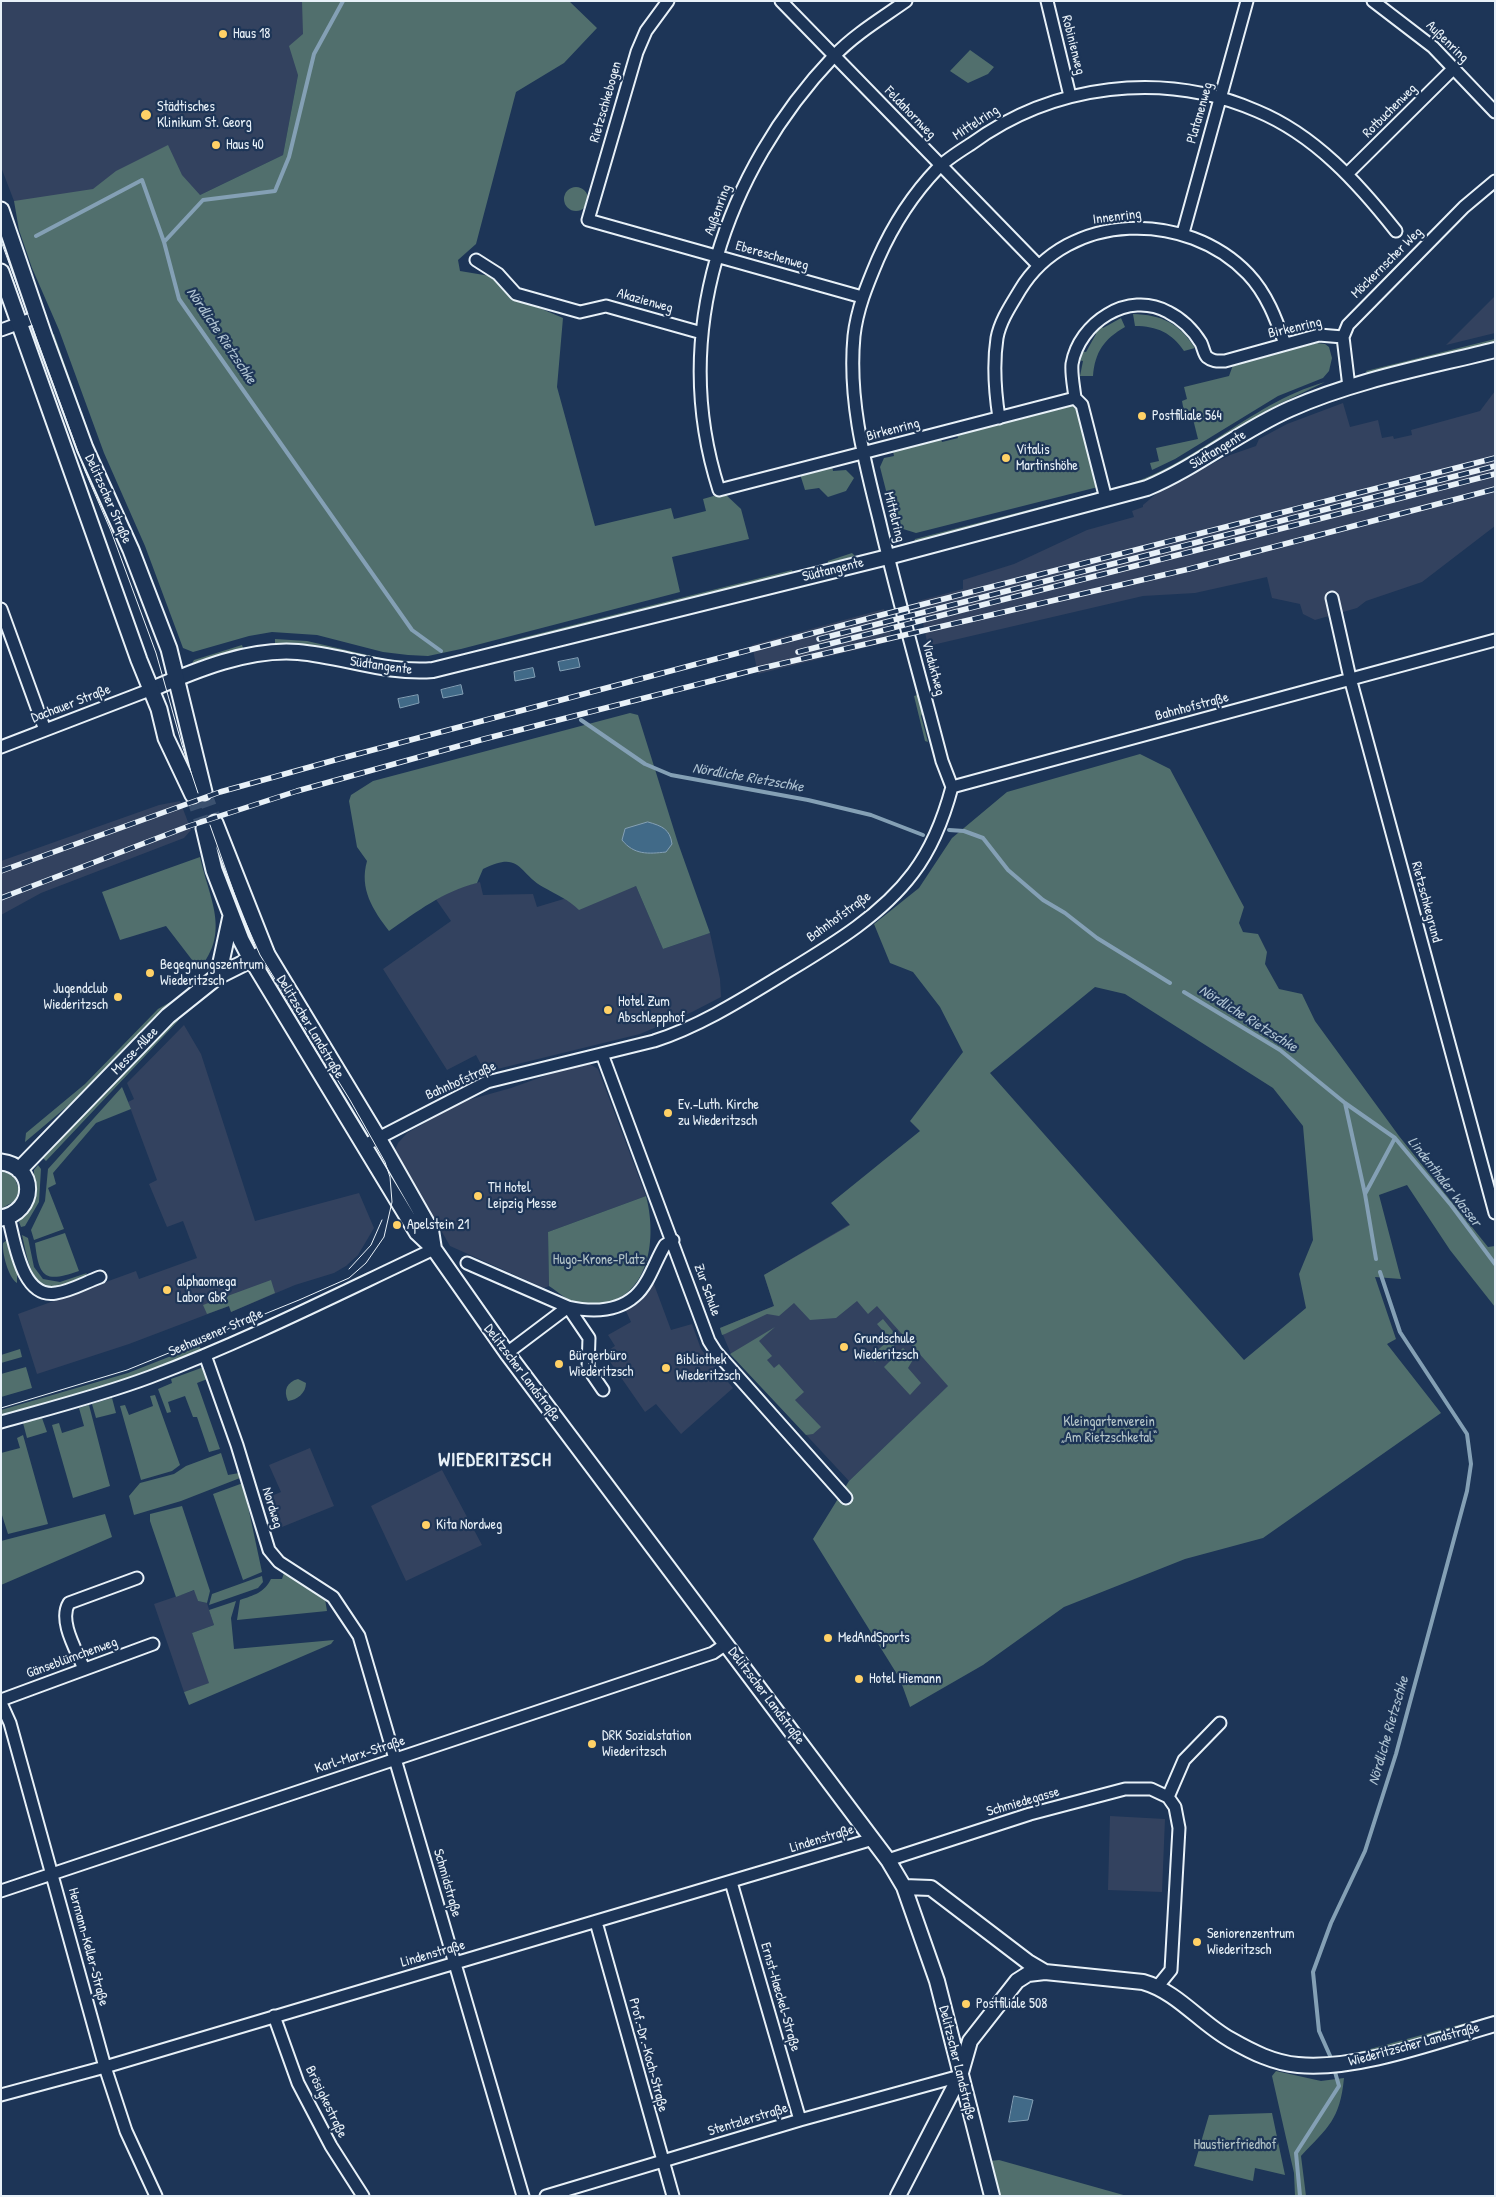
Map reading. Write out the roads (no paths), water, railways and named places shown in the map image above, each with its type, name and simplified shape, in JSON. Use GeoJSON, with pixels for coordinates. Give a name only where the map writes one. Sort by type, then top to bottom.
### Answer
{"type":"FeatureCollection","features":[{"type":"Feature","properties":{"kind":"main road","name":"Delitzscher Straße"},"geometry":{"type":"LineString","coordinates":[[1,210],[37,317],[85,448],[131,550],[169,649],[177,679],[198,793],[166,738],[152,689],[139,660],[1,272]]}},
{"type":"Feature","properties":{"kind":"main road","name":"Delitzscher Landstraße"},"geometry":{"type":"LineString","coordinates":[[251,959],[231,916],[214,870],[210,825],[266,952]]}},
{"type":"Feature","properties":{"kind":"main road"},"geometry":{"type":"LineString","coordinates":[[218,976],[231,916]]}},
{"type":"Feature","properties":{"kind":"main road","name":"Messe-Allee"},"geometry":{"type":"LineString","coordinates":[[19,1170],[168,1016],[218,976],[266,952]]}},
{"type":"Feature","properties":{"kind":"main road"},"geometry":{"type":"LineString","coordinates":[[1,1162],[19,1170],[27,1182],[27,1196],[20,1209],[5,1217]]}},
{"type":"Feature","properties":{"kind":"street","name":"Rietzschkebogen"},"geometry":{"type":"LineString","coordinates":[[588,220],[639,47],[654,18],[668,1]]}},
{"type":"Feature","properties":{"kind":"street","name":"Feldahornweg"},"geometry":{"type":"LineString","coordinates":[[781,1],[1039,266]]}},
{"type":"Feature","properties":{"kind":"street","name":"Außenring"},"geometry":{"type":"LineString","coordinates":[[719,490],[709,462],[703,427],[700,374],[702,333],[708,294],[738,195],[757,158],[792,106],[835,55],[872,24],[906,1]]}},
{"type":"Feature","properties":{"kind":"street","name":"Robinienweg"},"geometry":{"type":"LineString","coordinates":[[1047,1],[1070,96]]}},
{"type":"Feature","properties":{"kind":"street","name":"Platanenweg"},"geometry":{"type":"LineString","coordinates":[[1182,233],[1247,1]]}},
{"type":"Feature","properties":{"kind":"street","name":"Außenring"},"geometry":{"type":"LineString","coordinates":[[1373,1],[1433,47],[1495,112]]}},
{"type":"Feature","properties":{"kind":"street","name":"Rotbuchenweg"},"geometry":{"type":"LineString","coordinates":[[1347,174],[1454,68]]}},
{"type":"Feature","properties":{"kind":"street","name":"Mittelring"},"geometry":{"type":"LineString","coordinates":[[888,557],[863,454],[856,415],[853,375],[854,336],[862,297],[891,229],[911,199],[940,166],[1004,122],[1047,103],[1070,96],[1118,88],[1146,87],[1184,90],[1220,98],[1258,111],[1292,130],[1321,150],[1370,198],[1396,231]]}},
{"type":"Feature","properties":{"kind":"street","name":"Möckernscher Weg"},"geometry":{"type":"LineString","coordinates":[[1343,337],[1348,325],[1356,315],[1464,207],[1495,180]]}},
{"type":"Feature","properties":{"kind":"street","name":"Ebereschenweg"},"geometry":{"type":"LineString","coordinates":[[588,220],[862,297]]}},
{"type":"Feature","properties":{"kind":"street","name":"Innenring"},"geometry":{"type":"LineString","coordinates":[[999,418],[995,379],[997,338],[1011,305],[1024,284],[1039,266],[1069,245],[1086,236],[1143,228],[1182,233],[1212,245],[1248,274],[1269,304],[1284,344]]}},
{"type":"Feature","properties":{"kind":"street","name":"Akazienweg"},"geometry":{"type":"LineString","coordinates":[[476,260],[498,274],[516,294],[580,312],[606,306],[702,333]]}},
{"type":"Feature","properties":{"kind":"street","name":"Birkenring"},"geometry":{"type":"LineString","coordinates":[[1106,499],[1082,405],[1075,398],[1072,365],[1078,347],[1088,329],[1104,315],[1124,307],[1145,306],[1166,310],[1196,334],[1206,356],[1214,361],[1225,361],[1319,335],[1343,337]]}},
{"type":"Feature","properties":{"kind":"street"},"geometry":{"type":"LineString","coordinates":[[1,330],[37,317]]}},
{"type":"Feature","properties":{"kind":"street"},"geometry":{"type":"LineString","coordinates":[[1343,337],[1349,387]]}},
{"type":"Feature","properties":{"kind":"street","name":"Südtangente"},"geometry":{"type":"LineString","coordinates":[[152,689],[243,657],[281,651],[313,654],[401,671],[433,670],[888,557],[1147,488],[1166,480],[1289,409],[1349,387],[1495,350]]}},
{"type":"Feature","properties":{"kind":"street","name":"Birkenring"},"geometry":{"type":"LineString","coordinates":[[719,490],[1075,398]]}},
{"type":"Feature","properties":{"kind":"street","name":"Viaduktweg"},"geometry":{"type":"LineString","coordinates":[[888,557],[942,761],[952,787]]}},
{"type":"Feature","properties":{"kind":"street","name":"Rietzschkegrund"},"geometry":{"type":"LineString","coordinates":[[1332,598],[1350,678],[1495,1212]]}},
{"type":"Feature","properties":{"kind":"street"},"geometry":{"type":"LineString","coordinates":[[1,609],[45,730]]}},
{"type":"Feature","properties":{"kind":"street","name":"Bahnhofstraße"},"geometry":{"type":"LineString","coordinates":[[365,1145],[487,1082],[654,1042],[697,1024],[802,963],[864,921],[891,896],[917,866],[939,825],[952,787],[1495,640]]}},
{"type":"Feature","properties":{"kind":"street","name":"Dachauer Straße"},"geometry":{"type":"LineString","coordinates":[[1,746],[152,689]]}},
{"type":"Feature","properties":{"kind":"street","name":"Delitzscher Landstraße"},"geometry":{"type":"LineString","coordinates":[[266,952],[378,1137],[431,1230],[434,1249]]}},
{"type":"Feature","properties":{"kind":"street","name":"Delitzscher Landstraße"},"geometry":{"type":"LineString","coordinates":[[251,959],[417,1234],[434,1249],[507,1353],[888,1860],[904,1888],[937,1981],[992,2196]]}},
{"type":"Feature","properties":{"kind":"street","name":"Zur Schule"},"geometry":{"type":"LineString","coordinates":[[602,1054],[673,1240],[709,1341],[716,1352],[846,1498]]}},
{"type":"Feature","properties":{"kind":"street"},"geometry":{"type":"LineString","coordinates":[[5,1217],[26,1278],[35,1288],[49,1293],[57,1293],[100,1277]]}},
{"type":"Feature","properties":{"kind":"street"},"geometry":{"type":"LineString","coordinates":[[467,1263],[568,1307],[588,1312],[619,1306],[636,1296],[665,1245],[673,1240]]}},
{"type":"Feature","properties":{"kind":"street","name":"Seehausener Straße"},"geometry":{"type":"LineString","coordinates":[[1,1422],[112,1390],[205,1355],[312,1308],[434,1249]]}},
{"type":"Feature","properties":{"kind":"street"},"geometry":{"type":"LineString","coordinates":[[507,1353],[568,1307]]}},
{"type":"Feature","properties":{"kind":"street"},"geometry":{"type":"LineString","coordinates":[[568,1307],[589,1338],[588,1368],[603,1390]]}},
{"type":"Feature","properties":{"kind":"street","name":"Nordweg"},"geometry":{"type":"LineString","coordinates":[[205,1355],[237,1445],[269,1550],[279,1562],[333,1596],[359,1636]]}},
{"type":"Feature","properties":{"kind":"street"},"geometry":{"type":"LineString","coordinates":[[84,1669],[66,1622],[64,1611],[69,1603],[137,1578]]}},
{"type":"Feature","properties":{"kind":"street","name":"Schmidstraße"},"geometry":{"type":"LineString","coordinates":[[359,1636],[523,2196]]}},
{"type":"Feature","properties":{"kind":"street","name":"Gänseblümchenweg"},"geometry":{"type":"LineString","coordinates":[[1,1702],[153,1644]]}},
{"type":"Feature","properties":{"kind":"street","name":"Karl-Marx-Straße"},"geometry":{"type":"LineString","coordinates":[[1,1890],[713,1653],[726,1644]]}},
{"type":"Feature","properties":{"kind":"street","name":"Hermann-Keller-Straße"},"geometry":{"type":"LineString","coordinates":[[1,1702],[10,1723],[105,2067],[126,2131],[156,2196]]}},
{"type":"Feature","properties":{"kind":"street"},"geometry":{"type":"LineString","coordinates":[[1158,1986],[1171,1970],[1178,1856],[1179,1828],[1175,1807],[1168,1797],[1184,1760],[1220,1723]]}},
{"type":"Feature","properties":{"kind":"street","name":"Schmiedegasse"},"geometry":{"type":"LineString","coordinates":[[888,1860],[1030,1814],[1125,1789],[1151,1789],[1168,1797]]}},
{"type":"Feature","properties":{"kind":"street","name":"Lindenstraße"},"geometry":{"type":"LineString","coordinates":[[1,2095],[105,2067],[873,1839]]}},
{"type":"Feature","properties":{"kind":"street","name":"Ernst-Haeckel-Straße"},"geometry":{"type":"LineString","coordinates":[[731,1882],[800,2120]]}},
{"type":"Feature","properties":{"kind":"street","name":"Wiederitzscher Landstraße"},"geometry":{"type":"LineString","coordinates":[[904,1888],[931,1888],[1028,1962],[1045,1972],[1143,1982],[1158,1986],[1224,2037],[1258,2055],[1298,2065],[1336,2065],[1357,2061],[1495,2024]]}},
{"type":"Feature","properties":{"kind":"street","name":"Prof.-Dr.-Koch-Straße"},"geometry":{"type":"LineString","coordinates":[[596,1922],[673,2196]]}},
{"type":"Feature","properties":{"kind":"street"},"geometry":{"type":"LineString","coordinates":[[898,2196],[960,2076],[970,2042],[1017,1981],[1028,1974],[1045,1972]]}},
{"type":"Feature","properties":{"kind":"street","name":"Brösigkestraße"},"geometry":{"type":"LineString","coordinates":[[274,2016],[298,2083],[331,2146],[363,2196]]}},
{"type":"Feature","properties":{"kind":"street","name":"Stentzlerstraße"},"geometry":{"type":"LineString","coordinates":[[546,2196],[800,2120],[960,2076]]}},
{"type":"Feature","properties":{"kind":"waterway","name":"Nördliche Rietzschke"},"geometry":{"type":"LineString","coordinates":[[164,242],[203,200],[275,191],[289,157],[314,54],[343,1]]}},
{"type":"Feature","properties":{"kind":"waterway","name":"Nördliche Rietzschke"},"geometry":{"type":"LineString","coordinates":[[36,236],[142,180],[164,242],[179,299],[412,630],[441,651]]}},
{"type":"Feature","properties":{"kind":"waterway","name":"Nördliche Rietzschke"},"geometry":{"type":"LineString","coordinates":[[581,720],[645,764],[671,775],[808,800],[871,815],[923,835]]}},
{"type":"Feature","properties":{"kind":"waterway","name":"Nördliche Rietzschke"},"geometry":{"type":"LineString","coordinates":[[949,830],[964,831],[983,838],[1008,870],[1043,900],[1065,913],[1097,938],[1170,983]]}},
{"type":"Feature","properties":{"kind":"waterway","name":"Nördliche Rietzschke"},"geometry":{"type":"LineString","coordinates":[[1184,992],[1280,1050],[1345,1103],[1395,1138],[1451,1205],[1495,1264]]}},
{"type":"Feature","properties":{"kind":"waterway","name":"Nördliche Rietzschke"},"geometry":{"type":"LineString","coordinates":[[1345,1103],[1365,1194]]}},
{"type":"Feature","properties":{"kind":"waterway","name":"Nördliche Rietzschke"},"geometry":{"type":"LineString","coordinates":[[1376,1259],[1365,1194],[1395,1138]]}},
{"type":"Feature","properties":{"kind":"waterway","name":"Nördliche Rietzschke"},"geometry":{"type":"LineString","coordinates":[[1300,2196],[1296,2153],[1339,2086],[1331,2058],[1319,2031],[1313,1972],[1331,1923],[1365,1851],[1396,1754],[1467,1491],[1471,1464],[1467,1434],[1400,1332],[1380,1272]]}},
{"type":"Feature","properties":{"kind":"tunnel"},"geometry":{"type":"LineString","coordinates":[[204,792],[215,823]]}},
{"type":"Feature","properties":{"kind":"tunnel"},"geometry":{"type":"LineString","coordinates":[[193,795],[204,828]]}},
{"type":"Feature","properties":{"kind":"tram line"},"geometry":{"type":"LineString","coordinates":[[1,241],[85,471],[111,531],[156,653],[182,745],[198,793]]}},
{"type":"Feature","properties":{"kind":"tram line"},"geometry":{"type":"LineString","coordinates":[[1,1408],[127,1370],[349,1278],[366,1263],[384,1237],[392,1202],[390,1177],[385,1162],[350,1100],[260,955],[240,910],[210,825]]}},
{"type":"Feature","properties":{"kind":"tram line"},"geometry":{"type":"LineString","coordinates":[[349,1269],[371,1245],[382,1220]]}},
{"type":"Feature","properties":{"kind":"railway"},"geometry":{"type":"LineString","coordinates":[[1,871],[220,792],[335,760],[885,614],[1495,458]]}},
{"type":"Feature","properties":{"kind":"railway"},"geometry":{"type":"LineString","coordinates":[[819,639],[1495,466]]}},
{"type":"Feature","properties":{"kind":"railway"},"geometry":{"type":"LineString","coordinates":[[798,652],[1495,474]]}},
{"type":"Feature","properties":{"kind":"railway"},"geometry":{"type":"LineString","coordinates":[[1,898],[189,826],[297,791],[484,739],[758,669],[1189,569],[1495,489]]}},
{"type":"Feature","properties":{"kind":"place","name":"Haus 18"},"geometry":{"type":"Point","coordinates":[223,34]}},
{"type":"Feature","properties":{"kind":"place","name":"Städtisches Klinikum St. Georg"},"geometry":{"type":"Point","coordinates":[146,115]}},
{"type":"Feature","properties":{"kind":"place","name":"Haus 40"},"geometry":{"type":"Point","coordinates":[216,145]}},
{"type":"Feature","properties":{"kind":"place","name":"Postfiliale 564"},"geometry":{"type":"Point","coordinates":[1142,416]}},
{"type":"Feature","properties":{"kind":"place","name":"Vitalis Martinshöhe"},"geometry":{"type":"Point","coordinates":[1006,458]}},
{"type":"Feature","properties":{"kind":"place","name":"Begegnungszentrum Wiederitzsch"},"geometry":{"type":"Point","coordinates":[150,973]}},
{"type":"Feature","properties":{"kind":"place","name":"Jugendclub Wiederitzsch"},"geometry":{"type":"Point","coordinates":[118,997]}},
{"type":"Feature","properties":{"kind":"place","name":"Hotel Zum Abschlepphof"},"geometry":{"type":"Point","coordinates":[608,1010]}},
{"type":"Feature","properties":{"kind":"place","name":"Ev.-Luth. Kirche zu Wiederitzsch"},"geometry":{"type":"Point","coordinates":[668,1113]}},
{"type":"Feature","properties":{"kind":"place","name":"TH Hotel Leipzig Messe"},"geometry":{"type":"Point","coordinates":[478,1196]}},
{"type":"Feature","properties":{"kind":"place","name":"Apelstein 21"},"geometry":{"type":"Point","coordinates":[397,1225]}},
{"type":"Feature","properties":{"kind":"place","name":"alphaomega Labor GbR"},"geometry":{"type":"Point","coordinates":[167,1290]}},
{"type":"Feature","properties":{"kind":"place","name":"Grundschule Wiederitzsch"},"geometry":{"type":"Point","coordinates":[844,1347]}},
{"type":"Feature","properties":{"kind":"place","name":"Bürgerbüro Wiederitzsch"},"geometry":{"type":"Point","coordinates":[559,1364]}},
{"type":"Feature","properties":{"kind":"place","name":"Bibliothek Wiederitzsch"},"geometry":{"type":"Point","coordinates":[666,1368]}},
{"type":"Feature","properties":{"kind":"place","name":"Kita Nordweg"},"geometry":{"type":"Point","coordinates":[426,1525]}},
{"type":"Feature","properties":{"kind":"place","name":"MedAndSports"},"geometry":{"type":"Point","coordinates":[828,1638]}},
{"type":"Feature","properties":{"kind":"place","name":"Hotel Hiemann"},"geometry":{"type":"Point","coordinates":[859,1679]}},
{"type":"Feature","properties":{"kind":"place","name":"DRK Sozialstation Wiederitzsch"},"geometry":{"type":"Point","coordinates":[592,1744]}},
{"type":"Feature","properties":{"kind":"place","name":"Seniorenzentrum Wiederitzsch"},"geometry":{"type":"Point","coordinates":[1197,1942]}},
{"type":"Feature","properties":{"kind":"place","name":"Postfiliale 508"},"geometry":{"type":"Point","coordinates":[966,2004]}},
{"type":"Feature","properties":{"kind":"district","name":"WIEDERITZSCH"},"geometry":{"type":"Point","coordinates":[495,1461]}},
{"type":"Feature","properties":{"kind":"water label","name":"Lindenthaler Wasser"},"geometry":{"type":"Point","coordinates":[1444,1182]}},
{"type":"Feature","properties":{"kind":"park label","name":"Hugo-Krone-Platz"},"geometry":{"type":"Point","coordinates":[599,1260]}},
{"type":"Feature","properties":{"kind":"park label","name":"Kleingartenverein „Am Rietzschketal“"},"geometry":{"type":"Point","coordinates":[1109,1430]}},
{"type":"Feature","properties":{"kind":"park label","name":"Haustierfriedhof"},"geometry":{"type":"Point","coordinates":[1235,2145]}}]}
